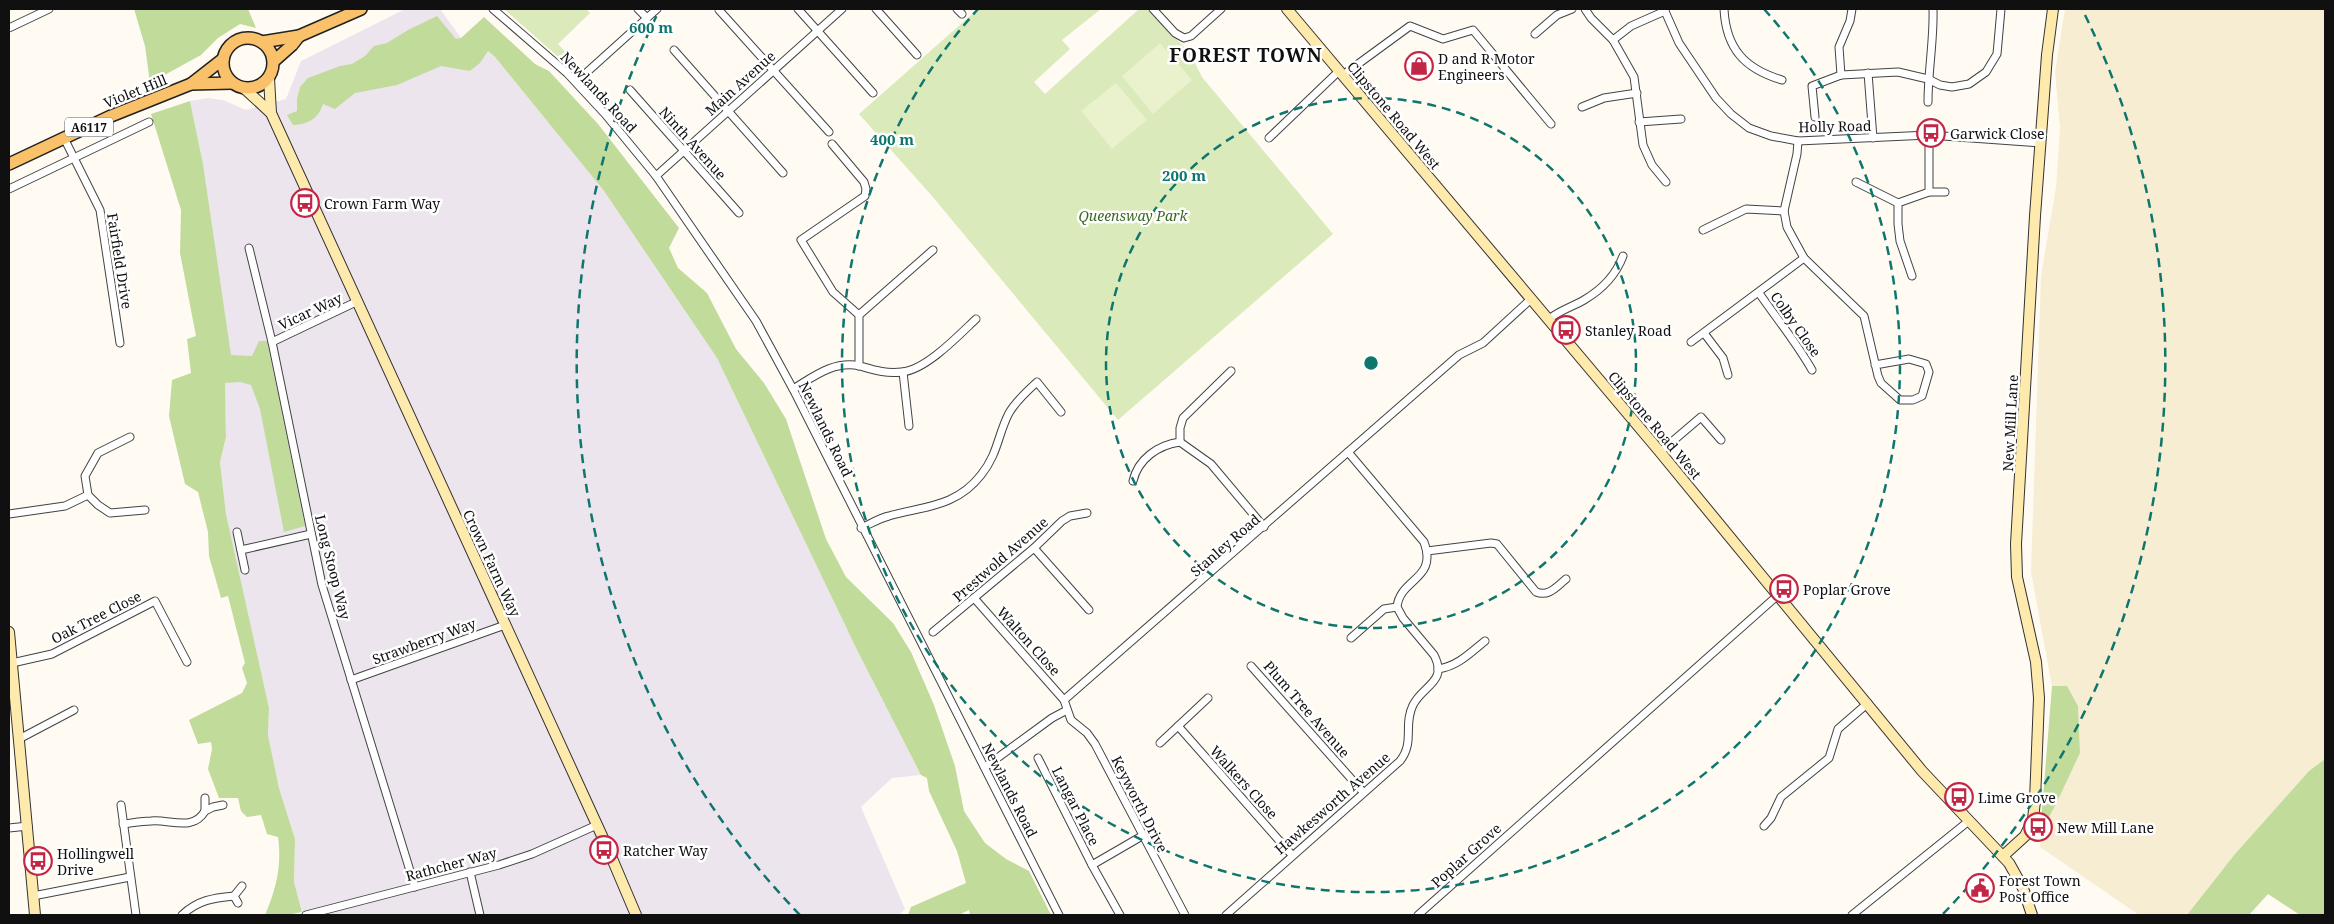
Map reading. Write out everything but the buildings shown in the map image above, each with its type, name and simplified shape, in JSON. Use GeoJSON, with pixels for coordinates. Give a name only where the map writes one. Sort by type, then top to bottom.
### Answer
{"type":"FeatureCollection","features":[{"type":"Feature","properties":{"kind":"main road","name":"A6117"},"geometry":{"type":"LineString","coordinates":[[223,58],[230,46],[241,39],[248,38],[262,42],[299,36],[361,9]]}},
{"type":"Feature","properties":{"kind":"main road","name":"A6117"},"geometry":{"type":"LineString","coordinates":[[274,61],[292,46],[299,36]]}},
{"type":"Feature","properties":{"kind":"main road"},"geometry":{"type":"LineString","coordinates":[[245,89],[259,87],[269,78],[274,61],[270,50],[262,42]]}},
{"type":"Feature","properties":{"kind":"main road"},"geometry":{"type":"LineString","coordinates":[[223,58],[224,72],[232,83]]}},
{"type":"Feature","properties":{"kind":"main road","name":"Violet Hill"},"geometry":{"type":"LineString","coordinates":[[9,164],[64,138],[191,84],[223,58]]}},
{"type":"Feature","properties":{"kind":"main road","name":"A6117"},"geometry":{"type":"LineString","coordinates":[[232,83],[245,89]]}},
{"type":"Feature","properties":{"kind":"main road","name":"Violet Hill"},"geometry":{"type":"LineString","coordinates":[[191,84],[232,83]]}},
{"type":"Feature","properties":{"kind":"street"},"geometry":{"type":"LineString","coordinates":[[9,28],[49,9]]}},
{"type":"Feature","properties":{"kind":"street","name":"Newlands Road"},"geometry":{"type":"LineString","coordinates":[[493,9],[576,82],[605,114],[656,176],[756,321],[793,389],[861,528],[985,767],[1058,915]]}},
{"type":"Feature","properties":{"kind":"street"},"geometry":{"type":"LineString","coordinates":[[638,9],[647,18]]}},
{"type":"Feature","properties":{"kind":"street"},"geometry":{"type":"LineString","coordinates":[[576,82],[657,9]]}},
{"type":"Feature","properties":{"kind":"street"},"geometry":{"type":"LineString","coordinates":[[798,9],[873,93]]}},
{"type":"Feature","properties":{"kind":"street","name":"Main Avenue"},"geometry":{"type":"LineString","coordinates":[[656,176],[842,9]]}},
{"type":"Feature","properties":{"kind":"street"},"geometry":{"type":"LineString","coordinates":[[876,9],[916,54]]}},
{"type":"Feature","properties":{"kind":"street"},"geometry":{"type":"LineString","coordinates":[[1153,9],[1175,33],[1184,38],[1191,36],[1221,9]]}},
{"type":"Feature","properties":{"kind":"street","name":"Clipstone Road West"},"geometry":{"type":"LineString","coordinates":[[1287,9],[1660,452],[1922,771],[2010,863],[2023,888],[2032,915]]}},
{"type":"Feature","properties":{"kind":"street"},"geometry":{"type":"LineString","coordinates":[[1535,34],[1557,15],[1572,9]]}},
{"type":"Feature","properties":{"kind":"street"},"geometry":{"type":"LineString","coordinates":[[1585,9],[1612,40],[1634,77],[1643,146],[1652,164],[1666,182]]}},
{"type":"Feature","properties":{"kind":"street"},"geometry":{"type":"LineString","coordinates":[[1724,9],[1728,35],[1737,52],[1752,68],[1764,75],[1782,80]]}},
{"type":"Feature","properties":{"kind":"street"},"geometry":{"type":"LineString","coordinates":[[1841,75],[1839,47],[1850,21],[1852,9]]}},
{"type":"Feature","properties":{"kind":"street"},"geometry":{"type":"LineString","coordinates":[[1928,102],[1928,78],[1934,36],[1933,9]]}},
{"type":"Feature","properties":{"kind":"street"},"geometry":{"type":"LineString","coordinates":[[1815,117],[1812,86],[1841,75],[1898,72],[1928,78],[1940,85],[1952,88],[1969,84],[1986,72],[1997,54],[2001,9]]}},
{"type":"Feature","properties":{"kind":"street","name":"New Mill Lane"},"geometry":{"type":"LineString","coordinates":[[2003,856],[2025,836],[2033,819],[2035,801],[2039,698],[2036,662],[2017,577],[2016,544],[2047,55],[2053,9]]}},
{"type":"Feature","properties":{"kind":"street"},"geometry":{"type":"LineString","coordinates":[[719,10],[829,132]]}},
{"type":"Feature","properties":{"kind":"street"},"geometry":{"type":"LineString","coordinates":[[1612,40],[1631,26],[1664,10]]}},
{"type":"Feature","properties":{"kind":"street","name":"Holly Road"},"geometry":{"type":"LineString","coordinates":[[1664,10],[1690,62],[1731,114],[1750,128],[1771,136],[1798,141],[1929,135],[2041,143]]}},
{"type":"Feature","properties":{"kind":"street"},"geometry":{"type":"LineString","coordinates":[[1270,138],[1341,73],[1410,26],[1443,39],[1473,30],[1551,124]]}},
{"type":"Feature","properties":{"kind":"street"},"geometry":{"type":"LineString","coordinates":[[674,50],[784,173]]}},
{"type":"Feature","properties":{"kind":"street"},"geometry":{"type":"LineString","coordinates":[[1868,73],[1873,138]]}},
{"type":"Feature","properties":{"kind":"street","name":"Crown Farm Way"},"geometry":{"type":"LineString","coordinates":[[269,78],[271,113],[597,824],[636,915]]}},
{"type":"Feature","properties":{"kind":"street","name":"Crown Farm Way"},"geometry":{"type":"LineString","coordinates":[[245,89],[271,113]]}},
{"type":"Feature","properties":{"kind":"street","name":"Ninth Avenue"},"geometry":{"type":"LineString","coordinates":[[630,90],[739,213]]}},
{"type":"Feature","properties":{"kind":"street"},"geometry":{"type":"LineString","coordinates":[[1582,107],[1604,98],[1637,93]]}},
{"type":"Feature","properties":{"kind":"street"},"geometry":{"type":"LineString","coordinates":[[1639,122],[1681,119]]}},
{"type":"Feature","properties":{"kind":"street"},"geometry":{"type":"LineString","coordinates":[[9,189],[149,122]]}},
{"type":"Feature","properties":{"kind":"street"},"geometry":{"type":"LineString","coordinates":[[1929,135],[1929,192]]}},
{"type":"Feature","properties":{"kind":"street","name":"Fairfield Drive"},"geometry":{"type":"LineString","coordinates":[[64,138],[100,210],[120,343]]}},
{"type":"Feature","properties":{"kind":"street"},"geometry":{"type":"LineString","coordinates":[[1798,141],[1784,211],[1787,227],[1804,258],[1864,316],[1875,365],[1881,383],[1900,400],[1913,400],[1922,396],[1929,372],[1926,364],[1908,359],[1875,365]]}},
{"type":"Feature","properties":{"kind":"street"},"geometry":{"type":"LineString","coordinates":[[832,144],[864,182],[865,196],[801,240],[833,292],[859,315],[859,366]]}},
{"type":"Feature","properties":{"kind":"street"},"geometry":{"type":"LineString","coordinates":[[1856,182],[1898,203],[1929,192],[1945,192]]}},
{"type":"Feature","properties":{"kind":"street"},"geometry":{"type":"LineString","coordinates":[[1898,203],[1900,241],[1912,276]]}},
{"type":"Feature","properties":{"kind":"street"},"geometry":{"type":"LineString","coordinates":[[1703,230],[1746,209],[1784,211]]}},
{"type":"Feature","properties":{"kind":"street","name":"Long Stoop Way"},"geometry":{"type":"LineString","coordinates":[[249,248],[272,342],[322,585],[416,887]]}},
{"type":"Feature","properties":{"kind":"street"},"geometry":{"type":"LineString","coordinates":[[859,315],[933,250]]}},
{"type":"Feature","properties":{"kind":"street"},"geometry":{"type":"LineString","coordinates":[[1549,319],[1560,310],[1589,297],[1616,272],[1623,256]]}},
{"type":"Feature","properties":{"kind":"street"},"geometry":{"type":"LineString","coordinates":[[1692,342],[1804,258]]}},
{"type":"Feature","properties":{"kind":"street","name":"Colby Close"},"geometry":{"type":"LineString","coordinates":[[1759,293],[1797,343],[1812,370]]}},
{"type":"Feature","properties":{"kind":"street","name":"Stanley Road"},"geometry":{"type":"LineString","coordinates":[[1064,700],[1460,355],[1483,343],[1531,298]]}},
{"type":"Feature","properties":{"kind":"street","name":"Vicar Way"},"geometry":{"type":"LineString","coordinates":[[272,342],[358,301]]}},
{"type":"Feature","properties":{"kind":"street"},"geometry":{"type":"LineString","coordinates":[[793,389],[831,367],[859,366],[874,372],[903,372],[938,355],[976,319]]}},
{"type":"Feature","properties":{"kind":"street"},"geometry":{"type":"LineString","coordinates":[[1704,333],[1723,358],[1728,375]]}},
{"type":"Feature","properties":{"kind":"street"},"geometry":{"type":"LineString","coordinates":[[1180,442],[1180,428],[1183,418],[1231,370]]}},
{"type":"Feature","properties":{"kind":"street"},"geometry":{"type":"LineString","coordinates":[[903,372],[909,426]]}},
{"type":"Feature","properties":{"kind":"street"},"geometry":{"type":"LineString","coordinates":[[861,528],[888,516],[945,503],[963,492],[981,476],[995,455],[1009,413],[1023,395],[1037,382],[1061,412]]}},
{"type":"Feature","properties":{"kind":"street"},"geometry":{"type":"LineString","coordinates":[[1660,452],[1701,416],[1720,440]]}},
{"type":"Feature","properties":{"kind":"street"},"geometry":{"type":"LineString","coordinates":[[130,437],[98,453],[85,476],[88,495],[110,513],[145,510]]}},
{"type":"Feature","properties":{"kind":"street"},"geometry":{"type":"LineString","coordinates":[[1134,481],[1136,470],[1149,456],[1169,444],[1180,442],[1211,464],[1264,527]]}},
{"type":"Feature","properties":{"kind":"street"},"geometry":{"type":"LineString","coordinates":[[1348,452],[1420,536],[1427,551],[1428,559],[1425,570],[1400,594],[1397,607],[1402,618],[1434,655],[1438,669],[1459,663],[1485,641]]}},
{"type":"Feature","properties":{"kind":"street"},"geometry":{"type":"LineString","coordinates":[[9,514],[65,506],[88,495]]}},
{"type":"Feature","properties":{"kind":"street","name":"Prestwold Avenue"},"geometry":{"type":"LineString","coordinates":[[933,632],[1034,548],[1062,521],[1070,516],[1087,513]]}},
{"type":"Feature","properties":{"kind":"street"},"geometry":{"type":"LineString","coordinates":[[237,532],[245,570]]}},
{"type":"Feature","properties":{"kind":"street"},"geometry":{"type":"LineString","coordinates":[[241,550],[311,534]]}},
{"type":"Feature","properties":{"kind":"street"},"geometry":{"type":"LineString","coordinates":[[1427,551],[1491,543],[1501,547],[1536,592],[1542,594],[1549,593],[1566,579]]}},
{"type":"Feature","properties":{"kind":"street"},"geometry":{"type":"LineString","coordinates":[[1034,548],[1089,610]]}},
{"type":"Feature","properties":{"kind":"street","name":"Poplar Grove"},"geometry":{"type":"LineString","coordinates":[[1418,915],[1778,595]]}},
{"type":"Feature","properties":{"kind":"street","name":"Walton Close"},"geometry":{"type":"LineString","coordinates":[[974,598],[1064,700]]}},
{"type":"Feature","properties":{"kind":"street","name":"Oak Tree Close"},"geometry":{"type":"LineString","coordinates":[[12,663],[52,654],[155,601],[187,662]]}},
{"type":"Feature","properties":{"kind":"street"},"geometry":{"type":"LineString","coordinates":[[1350,638],[1384,609],[1397,607]]}},
{"type":"Feature","properties":{"kind":"street","name":"Strawberry Way"},"geometry":{"type":"LineString","coordinates":[[351,680],[505,625]]}},
{"type":"Feature","properties":{"kind":"street"},"geometry":{"type":"LineString","coordinates":[[9,632],[35,915]]}},
{"type":"Feature","properties":{"kind":"street","name":"Plum Tree Avenue"},"geometry":{"type":"LineString","coordinates":[[1251,666],[1363,792]]}},
{"type":"Feature","properties":{"kind":"street","name":"Hawkesworth Avenue"},"geometry":{"type":"LineString","coordinates":[[1226,915],[1292,854],[1400,761],[1407,752],[1410,712],[1422,693],[1434,682],[1438,669]]}},
{"type":"Feature","properties":{"kind":"street"},"geometry":{"type":"LineString","coordinates":[[1160,743],[1208,698]]}},
{"type":"Feature","properties":{"kind":"street"},"geometry":{"type":"LineString","coordinates":[[985,767],[1052,718],[1067,710],[1064,700]]}},
{"type":"Feature","properties":{"kind":"street"},"geometry":{"type":"LineString","coordinates":[[1764,826],[1772,818],[1781,797],[1829,758],[1838,729],[1868,703]]}},
{"type":"Feature","properties":{"kind":"street"},"geometry":{"type":"LineString","coordinates":[[19,739],[74,710]]}},
{"type":"Feature","properties":{"kind":"street","name":"Keyworth Drive"},"geometry":{"type":"LineString","coordinates":[[1067,710],[1071,720],[1087,733],[1095,744],[1185,915]]}},
{"type":"Feature","properties":{"kind":"street","name":"Walkers Close"},"geometry":{"type":"LineString","coordinates":[[1178,726],[1292,854]]}},
{"type":"Feature","properties":{"kind":"street","name":"Langar Place"},"geometry":{"type":"LineString","coordinates":[[1038,758],[1092,865],[1120,915]]}},
{"type":"Feature","properties":{"kind":"street"},"geometry":{"type":"LineString","coordinates":[[205,798],[205,811]]}},
{"type":"Feature","properties":{"kind":"street"},"geometry":{"type":"LineString","coordinates":[[121,805],[136,915]]}},
{"type":"Feature","properties":{"kind":"street"},"geometry":{"type":"LineString","coordinates":[[123,824],[151,820],[188,823],[198,820],[205,811],[213,806],[224,805]]}},
{"type":"Feature","properties":{"kind":"street"},"geometry":{"type":"LineString","coordinates":[[1852,915],[1970,820]]}},
{"type":"Feature","properties":{"kind":"street","name":"Rathcher Way"},"geometry":{"type":"LineString","coordinates":[[306,915],[416,887],[532,854],[597,824]]}},
{"type":"Feature","properties":{"kind":"street"},"geometry":{"type":"LineString","coordinates":[[9,828],[28,826]]}},
{"type":"Feature","properties":{"kind":"street","name":"Langar Place"},"geometry":{"type":"LineString","coordinates":[[1092,865],[1142,836]]}},
{"type":"Feature","properties":{"kind":"street"},"geometry":{"type":"LineString","coordinates":[[470,872],[480,915]]}},
{"type":"Feature","properties":{"kind":"street"},"geometry":{"type":"LineString","coordinates":[[33,896],[130,877]]}},
{"type":"Feature","properties":{"kind":"street"},"geometry":{"type":"LineString","coordinates":[[182,915],[196,903],[212,898],[234,896],[242,886]]}},
{"type":"Feature","properties":{"kind":"street"},"geometry":{"type":"LineString","coordinates":[[234,896],[238,903]]}},
{"type":"Feature","properties":{"kind":"shaded area"},"geometry":{"type":"Polygon","coordinates":[[[405,9],[440,9],[461,38],[488,51],[495,57],[604,191],[717,358],[857,650],[921,775],[892,778],[861,807],[905,909],[899,915],[303,915],[294,882],[295,839],[279,788],[268,735],[269,708],[226,514],[220,462],[226,437],[226,417],[213,236],[203,164],[190,101],[208,98],[223,100],[246,110],[286,99],[301,61],[405,9]]]}},
{"type":"Feature","properties":{"kind":"shaded area"},"geometry":{"type":"Polygon","coordinates":[[[2065,9],[2325,9],[2325,759],[2309,771],[2235,854],[2187,915],[2139,915],[2040,847],[2040,834],[2080,753],[2078,706],[2067,686],[2052,686],[2031,572],[2041,276],[2056,187],[2060,128],[2055,72],[2065,9]]]}},
{"type":"Feature","properties":{"kind":"green space"},"geometry":{"type":"Polygon","coordinates":[[[134,9],[248,9],[256,28],[240,24],[218,38],[201,55],[150,83],[145,46],[134,9]]]}},
{"type":"Feature","properties":{"kind":"green space"},"geometry":{"type":"Polygon","coordinates":[[[504,9],[586,9],[590,13],[558,44],[570,57],[564,62],[504,9]]]}},
{"type":"Feature","properties":{"kind":"green space","name":"Queensway Park"},"geometry":{"type":"Polygon","coordinates":[[[978,9],[1101,9],[1062,40],[1070,49],[1034,82],[1045,94],[1139,9],[1148,9],[1190,53],[1202,77],[1333,234],[1118,420],[932,196],[859,114],[978,9]]]}},
{"type":"Feature","properties":{"kind":"green space"},"geometry":{"type":"Polygon","coordinates":[[[437,16],[456,39],[461,38],[484,17],[535,64],[549,71],[598,124],[679,228],[669,248],[678,268],[707,293],[736,349],[764,383],[786,419],[826,539],[846,577],[893,623],[911,652],[934,705],[955,766],[964,811],[985,843],[1006,859],[1029,871],[1051,915],[970,915],[969,910],[959,915],[908,915],[911,907],[966,883],[957,851],[929,791],[927,778],[921,775],[857,650],[717,358],[604,191],[495,57],[488,51],[480,63],[470,71],[441,66],[397,85],[355,93],[335,109],[323,104],[316,117],[312,120],[293,125],[287,115],[297,111],[300,87],[308,78],[340,66],[352,64],[365,56],[374,46],[387,43],[437,16]]]}},
{"type":"Feature","properties":{"kind":"green space"},"geometry":{"type":"Polygon","coordinates":[[[1160,43],[1192,80],[1153,114],[1122,76],[1160,43]]]}},
{"type":"Feature","properties":{"kind":"green space"},"geometry":{"type":"Polygon","coordinates":[[[1116,83],[1147,120],[1112,149],[1081,111],[1116,83]]]}},
{"type":"Feature","properties":{"kind":"green space"},"geometry":{"type":"Polygon","coordinates":[[[190,101],[203,164],[231,355],[252,356],[259,341],[267,341],[305,526],[284,532],[260,409],[251,385],[240,382],[225,383],[226,437],[220,462],[226,514],[269,708],[268,735],[279,788],[295,839],[294,882],[302,912],[287,915],[265,915],[279,868],[278,837],[267,834],[261,815],[247,817],[241,811],[238,798],[219,798],[208,769],[212,749],[211,742],[198,744],[189,720],[242,693],[247,683],[242,668],[245,663],[228,596],[221,598],[209,556],[208,532],[198,492],[185,484],[169,416],[172,380],[191,373],[187,339],[196,336],[180,253],[181,210],[151,114],[190,101]]]}},
{"type":"Feature","properties":{"kind":"green space"},"geometry":{"type":"Polygon","coordinates":[[[2052,686],[2067,686],[2078,706],[2080,753],[2040,834],[2052,686]]]}},
{"type":"Feature","properties":{"kind":"green space"},"geometry":{"type":"Polygon","coordinates":[[[2325,759],[2325,915],[2300,915],[2268,894],[2249,915],[2187,915],[2235,854],[2309,771],[2325,759]]]}},
{"type":"Feature","properties":{"kind":"place","name":"D and R Motor Engineers"},"geometry":{"type":"Point","coordinates":[1419,66]}},
{"type":"Feature","properties":{"kind":"place","name":"Garwick Close"},"geometry":{"type":"Point","coordinates":[1931,133]}},
{"type":"Feature","properties":{"kind":"place","name":"Crown Farm Way"},"geometry":{"type":"Point","coordinates":[305,203]}},
{"type":"Feature","properties":{"kind":"place","name":"Stanley Road"},"geometry":{"type":"Point","coordinates":[1566,330]}},
{"type":"Feature","properties":{"kind":"place","name":"Poplar Grove"},"geometry":{"type":"Point","coordinates":[1784,589]}},
{"type":"Feature","properties":{"kind":"place","name":"Lime Grove"},"geometry":{"type":"Point","coordinates":[1959,797]}},
{"type":"Feature","properties":{"kind":"place","name":"New Mill Lane"},"geometry":{"type":"Point","coordinates":[2038,827]}},
{"type":"Feature","properties":{"kind":"place","name":"Ratcher Way"},"geometry":{"type":"Point","coordinates":[604,850]}},
{"type":"Feature","properties":{"kind":"place","name":"Hollingwell Drive"},"geometry":{"type":"Point","coordinates":[38,861]}},
{"type":"Feature","properties":{"kind":"place","name":"Forest Town Post Office"},"geometry":{"type":"Point","coordinates":[1980,888]}},
{"type":"Feature","properties":{"kind":"district","name":"FOREST TOWN"},"geometry":{"type":"Point","coordinates":[1246,55]}}]}
